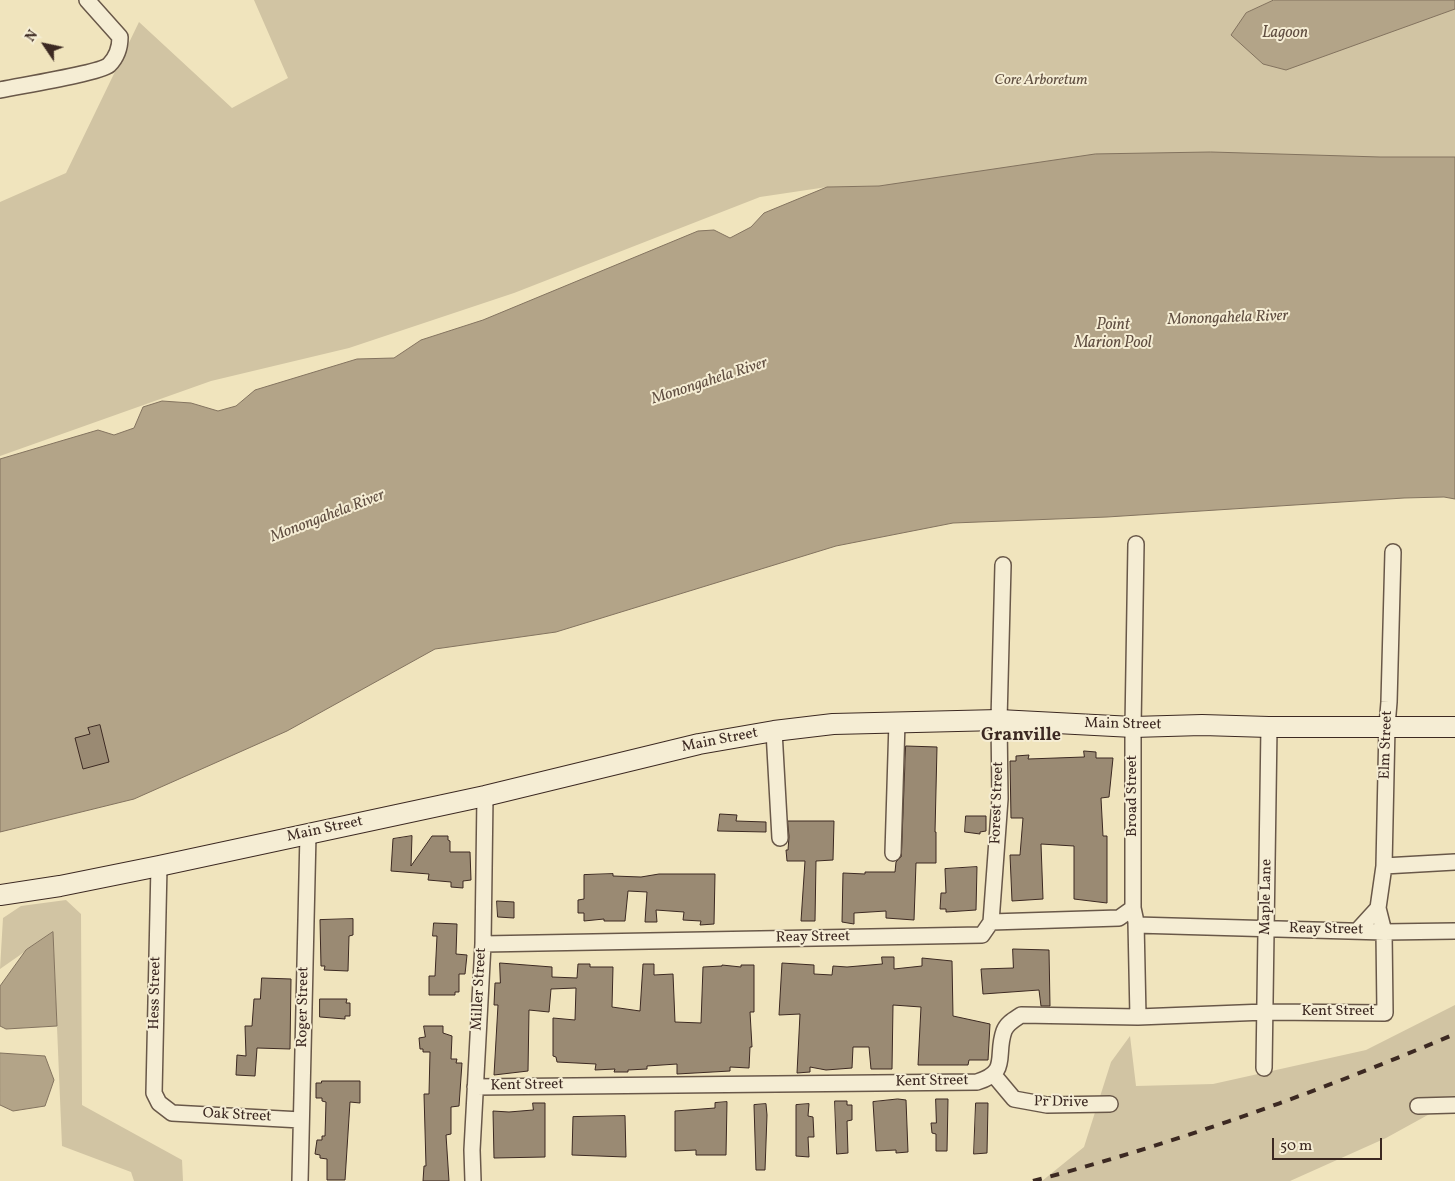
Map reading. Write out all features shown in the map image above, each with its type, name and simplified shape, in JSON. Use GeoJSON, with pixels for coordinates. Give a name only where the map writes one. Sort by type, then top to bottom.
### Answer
{"type":"FeatureCollection","features":[{"type":"Feature","properties":{"kind":"main road","name":"Main Street"},"geometry":{"type":"LineString","coordinates":[[0,895],[60,886],[159,866],[485,796],[699,744],[774,730],[833,724],[999,720],[1133,727],[1202,725],[1455,727]]}},
{"type":"Feature","properties":{"kind":"street"},"geometry":{"type":"LineString","coordinates":[[0,90],[77,75],[108,66],[117,54],[120,46],[120,37],[87,0]]}},
{"type":"Feature","properties":{"kind":"street","name":"Broad Street"},"geometry":{"type":"LineString","coordinates":[[1136,544],[1133,908],[1136,925],[1138,1018]]}},
{"type":"Feature","properties":{"kind":"street","name":"Elm Street"},"geometry":{"type":"LineString","coordinates":[[1378,908],[1384,866],[1393,552]]}},
{"type":"Feature","properties":{"kind":"street","name":"Forest Street"},"geometry":{"type":"LineString","coordinates":[[992,922],[1000,799],[999,720],[1003,565]]}},
{"type":"Feature","properties":{"kind":"street"},"geometry":{"type":"LineString","coordinates":[[893,853],[897,722]]}},
{"type":"Feature","properties":{"kind":"street","name":"Maple Lane"},"geometry":{"type":"LineString","coordinates":[[1264,1068],[1269,727]]}},
{"type":"Feature","properties":{"kind":"street"},"geometry":{"type":"LineString","coordinates":[[774,730],[780,838]]}},
{"type":"Feature","properties":{"kind":"street","name":"Miller Street"},"geometry":{"type":"LineString","coordinates":[[473,1181],[475,1087],[482,944],[485,796]]}},
{"type":"Feature","properties":{"kind":"street","name":"Roger Street"},"geometry":{"type":"LineString","coordinates":[[300,1181],[308,834]]}},
{"type":"Feature","properties":{"kind":"street"},"geometry":{"type":"LineString","coordinates":[[1384,866],[1455,862]]}},
{"type":"Feature","properties":{"kind":"street","name":"Hess Street"},"geometry":{"type":"LineString","coordinates":[[159,866],[154,1094],[160,1103],[172,1113]]}},
{"type":"Feature","properties":{"kind":"street"},"geometry":{"type":"LineString","coordinates":[[992,922],[1119,918],[1133,908]]}},
{"type":"Feature","properties":{"kind":"street"},"geometry":{"type":"LineString","coordinates":[[1358,930],[1378,908]]}},
{"type":"Feature","properties":{"kind":"street"},"geometry":{"type":"LineString","coordinates":[[1378,908],[1384,932]]}},
{"type":"Feature","properties":{"kind":"street","name":"Reay Street"},"geometry":{"type":"LineString","coordinates":[[482,944],[982,935],[992,922]]}},
{"type":"Feature","properties":{"kind":"street","name":"Reay Street"},"geometry":{"type":"LineString","coordinates":[[1136,925],[1266,930],[1455,931]]}},
{"type":"Feature","properties":{"kind":"street","name":"Kent Street"},"geometry":{"type":"LineString","coordinates":[[475,1087],[977,1082],[989,1078],[998,1070],[1004,1030],[1011,1021],[1021,1015],[1138,1018],[1265,1012],[1385,1013],[1384,932]]}},
{"type":"Feature","properties":{"kind":"street","name":"Pr Drive"},"geometry":{"type":"LineString","coordinates":[[993,1074],[1014,1099],[1047,1105],[1110,1104]]}},
{"type":"Feature","properties":{"kind":"street"},"geometry":{"type":"LineString","coordinates":[[1418,1106],[1455,1105]]}},
{"type":"Feature","properties":{"kind":"street","name":"Oak Street"},"geometry":{"type":"LineString","coordinates":[[172,1113],[301,1120]]}},
{"type":"Feature","properties":{"kind":"green space","name":"Core Arboretum"},"geometry":{"type":"Polygon","coordinates":[[[254,0],[1455,0],[1455,157],[1380,157],[879,186],[827,187],[760,197],[514,293],[349,348],[211,381],[0,456],[0,202],[66,173],[139,22],[232,108],[288,78],[254,0]]]}},
{"type":"Feature","properties":{"kind":"green space"},"geometry":{"type":"Polygon","coordinates":[[[66,900],[81,914],[82,1105],[182,1160],[183,1181],[134,1181],[131,1172],[62,1146],[53,932],[0,969],[3,918],[21,906],[66,900]]]}},
{"type":"Feature","properties":{"kind":"green space"},"geometry":{"type":"Polygon","coordinates":[[[1455,1005],[1455,1100],[1386,1138],[1290,1181],[1042,1181],[1084,1147],[1111,1062],[1130,1036],[1136,1086],[1213,1084],[1366,1050],[1455,1005]]]}},
{"type":"Feature","properties":{"kind":"water","name":"Lagoon"},"geometry":{"type":"Polygon","coordinates":[[[1274,0],[1455,0],[1455,9],[1286,70],[1263,64],[1231,35],[1246,13],[1274,0]]]}},
{"type":"Feature","properties":{"kind":"water","name":"Point Marion Pool"},"geometry":{"type":"Polygon","coordinates":[[[1211,152],[1380,157],[1455,157],[1455,499],[1444,497],[1404,498],[1107,517],[953,523],[836,546],[556,632],[435,649],[287,731],[134,799],[0,832],[0,459],[98,430],[114,435],[134,428],[143,407],[162,401],[191,403],[218,411],[236,406],[255,390],[357,359],[394,358],[421,340],[483,320],[698,231],[714,230],[730,238],[751,227],[764,213],[827,187],[879,186],[1095,154],[1211,152]]]}},
{"type":"Feature","properties":{"kind":"water"},"geometry":{"type":"Polygon","coordinates":[[[53,932],[57,1026],[6,1029],[0,1026],[0,986],[26,950],[53,932]]]}},
{"type":"Feature","properties":{"kind":"water"},"geometry":{"type":"Polygon","coordinates":[[[0,1053],[45,1056],[54,1080],[45,1106],[13,1111],[0,1105],[0,1053]]]}},
{"type":"Feature","properties":{"kind":"building"},"geometry":{"type":"Polygon","coordinates":[[[100,725],[109,762],[83,769],[75,738],[90,734],[88,728],[100,725]]]}},
{"type":"Feature","properties":{"kind":"building"},"geometry":{"type":"Polygon","coordinates":[[[906,746],[937,747],[936,863],[916,863],[914,920],[886,918],[886,911],[854,913],[854,924],[842,922],[843,873],[895,872],[896,862],[901,857],[906,746]]]}},
{"type":"Feature","properties":{"kind":"building"},"geometry":{"type":"Polygon","coordinates":[[[1084,751],[1096,752],[1096,758],[1113,758],[1109,797],[1101,798],[1103,836],[1107,836],[1107,903],[1074,899],[1074,846],[1041,844],[1043,899],[1012,901],[1010,855],[1020,855],[1023,818],[1011,818],[1010,761],[1016,761],[1016,756],[1029,755],[1028,759],[1084,757],[1084,751]]]}},
{"type":"Feature","properties":{"kind":"building"},"geometry":{"type":"Polygon","coordinates":[[[720,814],[737,815],[736,821],[766,822],[766,832],[718,831],[720,814]]]}},
{"type":"Feature","properties":{"kind":"building"},"geometry":{"type":"Polygon","coordinates":[[[966,816],[986,816],[986,831],[980,832],[980,834],[965,832],[966,816]]]}},
{"type":"Feature","properties":{"kind":"building"},"geometry":{"type":"Polygon","coordinates":[[[788,821],[834,821],[833,860],[816,861],[815,921],[801,921],[805,861],[787,861],[788,821]]]}},
{"type":"Feature","properties":{"kind":"building"},"geometry":{"type":"Polygon","coordinates":[[[412,836],[411,866],[432,836],[448,836],[450,852],[470,852],[471,880],[463,881],[463,888],[451,887],[451,882],[428,880],[429,874],[391,871],[393,839],[412,836]]]}},
{"type":"Feature","properties":{"kind":"building"},"geometry":{"type":"Polygon","coordinates":[[[977,867],[976,910],[946,912],[946,909],[940,909],[941,893],[946,893],[945,869],[977,867]]]}},
{"type":"Feature","properties":{"kind":"building"},"geometry":{"type":"Polygon","coordinates":[[[613,874],[613,876],[641,877],[659,874],[715,874],[714,924],[700,925],[701,921],[683,920],[684,912],[656,910],[657,922],[645,922],[647,892],[628,891],[625,921],[604,921],[604,919],[584,921],[584,913],[578,913],[578,900],[584,899],[584,875],[613,874]]]}},
{"type":"Feature","properties":{"kind":"building"},"geometry":{"type":"Polygon","coordinates":[[[497,901],[514,902],[514,918],[498,917],[497,901]]]}},
{"type":"Feature","properties":{"kind":"building"},"geometry":{"type":"Polygon","coordinates":[[[353,919],[353,935],[349,936],[348,971],[324,970],[325,966],[321,966],[320,920],[353,919]]]}},
{"type":"Feature","properties":{"kind":"building"},"geometry":{"type":"Polygon","coordinates":[[[434,923],[457,924],[456,954],[467,955],[465,974],[459,974],[459,992],[455,992],[455,995],[429,995],[429,976],[435,976],[437,936],[433,936],[434,923]]]}},
{"type":"Feature","properties":{"kind":"building"},"geometry":{"type":"Polygon","coordinates":[[[1013,949],[1049,950],[1050,1006],[1041,1006],[1039,990],[983,994],[981,969],[1013,968],[1013,949]]]}},
{"type":"Feature","properties":{"kind":"building"},"geometry":{"type":"Polygon","coordinates":[[[882,957],[894,957],[894,969],[922,966],[922,958],[952,961],[953,1016],[990,1024],[988,1060],[969,1060],[968,1065],[918,1065],[921,1007],[893,1005],[892,1069],[871,1069],[869,1047],[853,1047],[852,1068],[826,1070],[810,1067],[810,1072],[797,1073],[800,1014],[779,1015],[782,963],[814,965],[814,974],[832,975],[833,966],[847,967],[882,964],[882,957]]]}},
{"type":"Feature","properties":{"kind":"building"},"geometry":{"type":"Polygon","coordinates":[[[500,963],[552,967],[552,977],[577,978],[578,964],[590,964],[590,967],[613,967],[612,1007],[640,1011],[643,964],[654,964],[654,975],[673,974],[675,1022],[701,1023],[703,967],[754,965],[754,1012],[750,1012],[752,1047],[750,1047],[749,1068],[730,1067],[730,1071],[677,1074],[677,1064],[647,1066],[647,1069],[614,1072],[615,1069],[595,1070],[596,1064],[557,1062],[556,1057],[553,1056],[553,1018],[575,1020],[576,988],[551,989],[549,1012],[529,1010],[528,1071],[494,1075],[498,1005],[494,1005],[495,983],[500,983],[500,963]]]}},
{"type":"Feature","properties":{"kind":"building"},"geometry":{"type":"Polygon","coordinates":[[[262,978],[291,979],[290,1049],[257,1048],[255,1076],[236,1075],[237,1055],[246,1056],[245,1026],[252,1026],[254,999],[260,999],[262,978]]]}},
{"type":"Feature","properties":{"kind":"building"},"geometry":{"type":"Polygon","coordinates":[[[320,999],[347,999],[346,1003],[350,1003],[350,1016],[345,1016],[345,1019],[320,1017],[320,999]]]}},
{"type":"Feature","properties":{"kind":"building"},"geometry":{"type":"Polygon","coordinates":[[[424,1026],[443,1026],[443,1033],[452,1036],[451,1059],[457,1059],[456,1063],[462,1063],[459,1106],[451,1107],[451,1134],[446,1135],[449,1181],[423,1181],[424,1166],[426,1166],[424,1094],[429,1094],[430,1052],[423,1052],[423,1049],[420,1049],[419,1038],[425,1037],[424,1026]]]}},
{"type":"Feature","properties":{"kind":"building"},"geometry":{"type":"Polygon","coordinates":[[[322,1081],[360,1081],[360,1103],[350,1102],[345,1180],[327,1180],[327,1159],[320,1158],[320,1155],[315,1154],[317,1140],[322,1140],[322,1136],[325,1136],[326,1102],[322,1101],[322,1098],[316,1098],[316,1083],[321,1083],[322,1081]]]}},
{"type":"Feature","properties":{"kind":"building"},"geometry":{"type":"Polygon","coordinates":[[[936,1099],[948,1099],[947,1151],[936,1151],[936,1134],[932,1133],[931,1123],[936,1123],[936,1099]]]}},
{"type":"Feature","properties":{"kind":"building"},"geometry":{"type":"Polygon","coordinates":[[[906,1100],[908,1152],[896,1153],[896,1150],[876,1151],[873,1102],[906,1100]]]}},
{"type":"Feature","properties":{"kind":"building"},"geometry":{"type":"Polygon","coordinates":[[[835,1101],[847,1101],[847,1105],[852,1105],[852,1120],[847,1121],[848,1153],[837,1154],[835,1101]]]}},
{"type":"Feature","properties":{"kind":"building"},"geometry":{"type":"Polygon","coordinates":[[[727,1102],[726,1155],[696,1155],[696,1150],[675,1151],[675,1111],[715,1108],[715,1103],[727,1102]]]}},
{"type":"Feature","properties":{"kind":"building"},"geometry":{"type":"Polygon","coordinates":[[[533,1103],[545,1103],[545,1157],[494,1158],[493,1111],[533,1110],[533,1103]]]}},
{"type":"Feature","properties":{"kind":"building"},"geometry":{"type":"Polygon","coordinates":[[[976,1103],[988,1103],[987,1153],[974,1154],[976,1103]]]}},
{"type":"Feature","properties":{"kind":"building"},"geometry":{"type":"Polygon","coordinates":[[[766,1104],[765,1170],[756,1170],[754,1105],[766,1104]]]}},
{"type":"Feature","properties":{"kind":"building"},"geometry":{"type":"Polygon","coordinates":[[[809,1104],[808,1116],[813,1117],[814,1137],[808,1137],[809,1157],[796,1156],[796,1105],[809,1104]]]}},
{"type":"Feature","properties":{"kind":"building"},"geometry":{"type":"Polygon","coordinates":[[[625,1116],[626,1157],[572,1155],[573,1117],[625,1116]]]}},
{"type":"Feature","properties":{"kind":"railway"},"geometry":{"type":"LineString","coordinates":[[1033,1181],[1140,1150],[1247,1115],[1352,1076],[1455,1034]]}},
{"type":"Feature","properties":{"kind":"district","name":"Granville"},"geometry":{"type":"Point","coordinates":[1021,737]}},
{"type":"Feature","properties":{"kind":"water label","name":"Monongahela River"},"geometry":{"type":"Point","coordinates":[1228,319]}},
{"type":"Feature","properties":{"kind":"water label","name":"Monongahela River"},"geometry":{"type":"Point","coordinates":[710,382]}},
{"type":"Feature","properties":{"kind":"water label","name":"Monongahela River"},"geometry":{"type":"Point","coordinates":[328,517]}}]}
